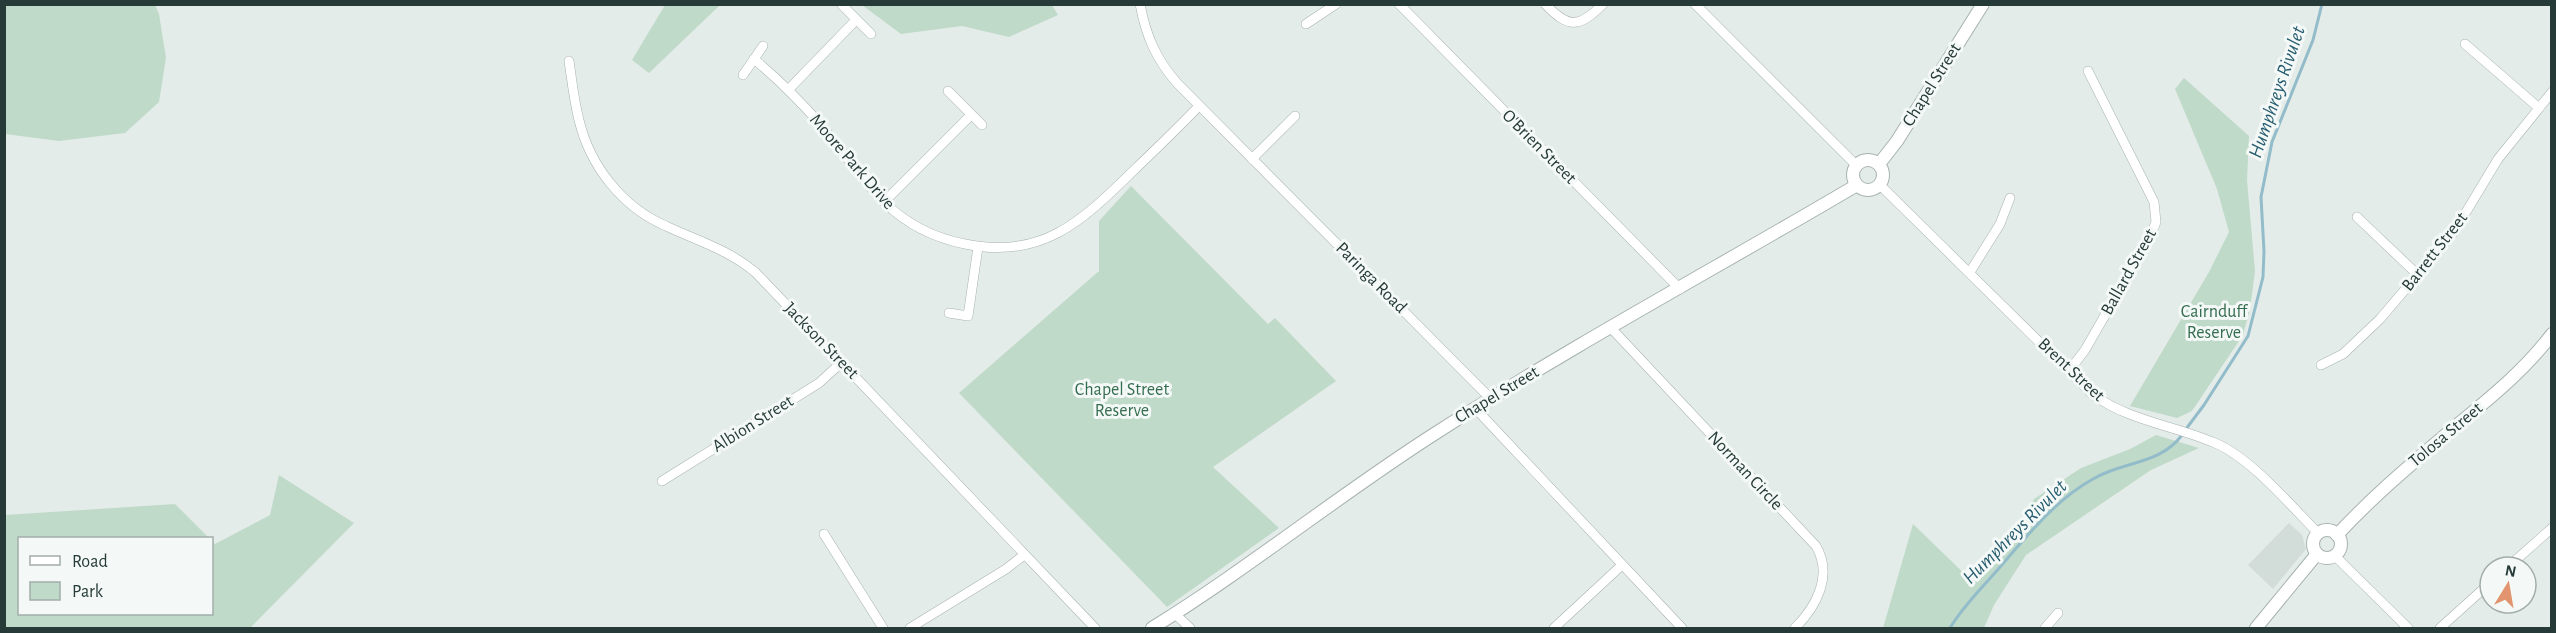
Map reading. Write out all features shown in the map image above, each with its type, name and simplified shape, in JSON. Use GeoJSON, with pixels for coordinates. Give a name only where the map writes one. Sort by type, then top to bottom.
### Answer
{"type":"FeatureCollection","features":[{"type":"Feature","properties":{"kind":"street","name":"Paringa Road"},"geometry":{"type":"LineString","coordinates":[[1140,4],[1144,28],[1154,54],[1177,83],[1490,398]]}},
{"type":"Feature","properties":{"kind":"street"},"geometry":{"type":"LineString","coordinates":[[1306,24],[1336,4]]}},
{"type":"Feature","properties":{"kind":"street","name":"O'Brien Street"},"geometry":{"type":"LineString","coordinates":[[1399,4],[1680,289]]}},
{"type":"Feature","properties":{"kind":"street"},"geometry":{"type":"LineString","coordinates":[[1545,4],[1560,18],[1571,23],[1589,18],[1603,4]]}},
{"type":"Feature","properties":{"kind":"street"},"geometry":{"type":"LineString","coordinates":[[1695,4],[1857,166]]}},
{"type":"Feature","properties":{"kind":"street","name":"Chapel Street"},"geometry":{"type":"LineString","coordinates":[[1879,164],[1897,141],[1983,4]]}},
{"type":"Feature","properties":{"kind":"street"},"geometry":{"type":"LineString","coordinates":[[842,5],[871,34]]}},
{"type":"Feature","properties":{"kind":"street"},"geometry":{"type":"LineString","coordinates":[[789,89],[856,20]]}},
{"type":"Feature","properties":{"kind":"street"},"geometry":{"type":"LineString","coordinates":[[2465,44],[2539,108]]}},
{"type":"Feature","properties":{"kind":"street"},"geometry":{"type":"LineString","coordinates":[[743,75],[763,46]]}},
{"type":"Feature","properties":{"kind":"street","name":"Moore Park Drive"},"geometry":{"type":"LineString","coordinates":[[754,59],[789,89],[884,202],[901,218],[939,237],[978,247],[1028,244],[1076,224],[1099,205],[1199,106]]}},
{"type":"Feature","properties":{"kind":"street","name":"Jackson Street"},"geometry":{"type":"LineString","coordinates":[[569,61],[578,119],[584,136],[592,156],[616,192],[654,220],[714,245],[742,262],[842,363],[1095,628]]}},
{"type":"Feature","properties":{"kind":"street","name":"Ballard Street"},"geometry":{"type":"LineString","coordinates":[[2069,371],[2085,350],[2150,237],[2157,216],[2154,202],[2088,71]]}},
{"type":"Feature","properties":{"kind":"street"},"geometry":{"type":"LineString","coordinates":[[948,92],[982,125]]}},
{"type":"Feature","properties":{"kind":"street","name":"Barrett Street"},"geometry":{"type":"LineString","coordinates":[[2321,365],[2343,354],[2367,334],[2418,275],[2454,232],[2498,159],[2552,92]]}},
{"type":"Feature","properties":{"kind":"street"},"geometry":{"type":"LineString","coordinates":[[884,202],[971,115]]}},
{"type":"Feature","properties":{"kind":"street"},"geometry":{"type":"LineString","coordinates":[[1252,159],[1295,116]]}},
{"type":"Feature","properties":{"kind":"street"},"geometry":{"type":"LineString","coordinates":[[1865,160],[1879,164],[1883,177],[1880,185],[1866,190],[1857,185],[1853,173],[1857,166],[1865,160]]}},
{"type":"Feature","properties":{"kind":"street","name":"Chapel Street"},"geometry":{"type":"LineString","coordinates":[[1152,628],[1407,452],[1490,398],[1857,185]]}},
{"type":"Feature","properties":{"kind":"street","name":"Brent Street"},"geometry":{"type":"LineString","coordinates":[[1880,185],[2105,404],[2120,412],[2216,443],[2244,462],[2318,533]]}},
{"type":"Feature","properties":{"kind":"street"},"geometry":{"type":"LineString","coordinates":[[1970,272],[2000,224],[2010,198]]}},
{"type":"Feature","properties":{"kind":"street"},"geometry":{"type":"LineString","coordinates":[[2357,217],[2418,275]]}},
{"type":"Feature","properties":{"kind":"street"},"geometry":{"type":"LineString","coordinates":[[949,313],[973,317],[978,247]]}},
{"type":"Feature","properties":{"kind":"street","name":"Norman Circle"},"geometry":{"type":"LineString","coordinates":[[1611,328],[1816,546],[1824,566],[1822,588],[1809,612],[1795,628]]}},
{"type":"Feature","properties":{"kind":"street","name":"Tolosa Street"},"geometry":{"type":"LineString","coordinates":[[2337,535],[2358,512],[2408,467],[2525,366],[2552,334]]}},
{"type":"Feature","properties":{"kind":"street","name":"Albion Street"},"geometry":{"type":"LineString","coordinates":[[662,480],[819,383],[842,363]]}},
{"type":"Feature","properties":{"kind":"street"},"geometry":{"type":"LineString","coordinates":[[1475,408],[1682,628]]}},
{"type":"Feature","properties":{"kind":"street"},"geometry":{"type":"LineString","coordinates":[[2522,555],[2552,528]]}},
{"type":"Feature","properties":{"kind":"street"},"geometry":{"type":"LineString","coordinates":[[2329,530],[2337,535],[2341,545],[2335,556],[2326,558],[2317,554],[2313,541],[2318,533],[2329,530]]}},
{"type":"Feature","properties":{"kind":"street"},"geometry":{"type":"LineString","coordinates":[[824,534],[883,628]]}},
{"type":"Feature","properties":{"kind":"street"},"geometry":{"type":"LineString","coordinates":[[2256,628],[2317,554]]}},
{"type":"Feature","properties":{"kind":"street"},"geometry":{"type":"LineString","coordinates":[[910,628],[1006,569],[1024,555]]}},
{"type":"Feature","properties":{"kind":"street"},"geometry":{"type":"LineString","coordinates":[[2335,556],[2408,628]]}},
{"type":"Feature","properties":{"kind":"street"},"geometry":{"type":"LineString","coordinates":[[1554,628],[1622,565]]}},
{"type":"Feature","properties":{"kind":"street"},"geometry":{"type":"LineString","coordinates":[[2440,628],[2478,594]]}},
{"type":"Feature","properties":{"kind":"street"},"geometry":{"type":"LineString","coordinates":[[2045,628],[2058,613]]}},
{"type":"Feature","properties":{"kind":"street"},"geometry":{"type":"LineString","coordinates":[[1175,614],[1190,628]]}},
{"type":"Feature","properties":{"kind":"shaded area"},"geometry":{"type":"Polygon","coordinates":[[[2289,523],[2302,535],[2306,549],[2273,589],[2248,565],[2289,523]]]}},
{"type":"Feature","properties":{"kind":"green space"},"geometry":{"type":"Polygon","coordinates":[[[5,4],[155,5],[159,14],[166,58],[159,102],[125,133],[59,141],[5,134],[5,4]]]}},
{"type":"Feature","properties":{"kind":"green space"},"geometry":{"type":"Polygon","coordinates":[[[665,5],[720,5],[649,73],[632,60],[665,5]]]}},
{"type":"Feature","properties":{"kind":"green space"},"geometry":{"type":"Polygon","coordinates":[[[862,5],[1052,5],[1058,15],[1009,37],[962,26],[901,34],[862,5]]]}},
{"type":"Feature","properties":{"kind":"green space","name":"Cairnduff Reserve"},"geometry":{"type":"Polygon","coordinates":[[[2184,78],[2249,136],[2247,180],[2255,271],[2250,309],[2243,335],[2192,411],[2177,418],[2130,406],[2209,272],[2229,232],[2217,189],[2175,89],[2184,78]]]}},
{"type":"Feature","properties":{"kind":"green space","name":"Chapel Street Reserve"},"geometry":{"type":"Polygon","coordinates":[[[1131,186],[1268,324],[1275,318],[1336,381],[1213,467],[1279,528],[1167,607],[959,393],[1099,271],[1099,221],[1131,186]]]}},
{"type":"Feature","properties":{"kind":"green space"},"geometry":{"type":"Polygon","coordinates":[[[2156,435],[2199,448],[2151,470],[2026,555],[1994,605],[1984,628],[1883,628],[1913,524],[1974,583],[2017,531],[2034,499],[2081,468],[2130,449],[2156,435]]]}},
{"type":"Feature","properties":{"kind":"green space"},"geometry":{"type":"Polygon","coordinates":[[[279,475],[354,523],[250,628],[5,628],[5,515],[175,504],[208,537],[18,537],[18,615],[213,615],[213,542],[215,544],[270,515],[279,475]]]}},
{"type":"Feature","properties":{"kind":"waterway","name":"Humphreys Rivulet"},"geometry":{"type":"LineString","coordinates":[[2186,429],[2248,336],[2263,277],[2261,197],[2272,142],[2313,40],[2322,4]]}},
{"type":"Feature","properties":{"kind":"waterway","name":"Humphreys Rivulet"},"geometry":{"type":"LineString","coordinates":[[1950,628],[1970,601],[2027,535],[2078,488],[2105,473],[2163,452],[2182,435]]}}]}
